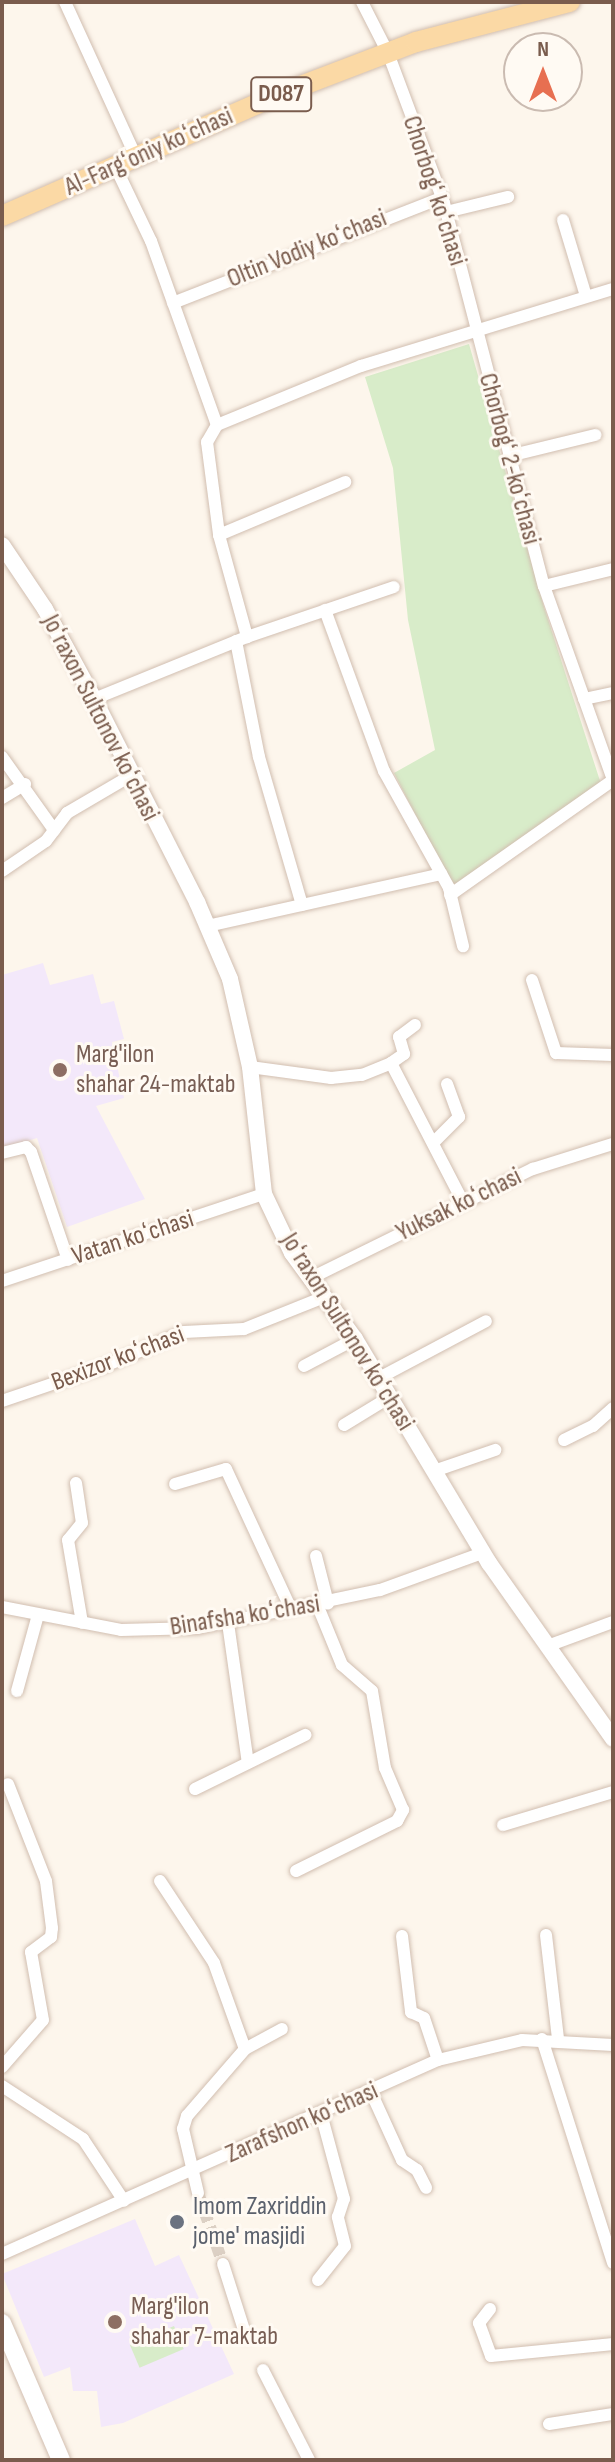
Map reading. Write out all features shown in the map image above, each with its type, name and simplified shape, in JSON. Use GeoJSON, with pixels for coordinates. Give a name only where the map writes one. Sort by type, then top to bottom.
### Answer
{"type":"FeatureCollection","features":[{"type":"Feature","properties":{"kind":"main road","name":"Al-Fargʻoniy koʻchasi"},"geometry":{"type":"LineString","coordinates":[[2,216],[388,53],[570,2]]}},
{"type":"Feature","properties":{"kind":"main road"},"geometry":{"type":"LineString","coordinates":[[2,2323],[61,2460]]}},
{"type":"Feature","properties":{"kind":"street"},"geometry":{"type":"LineString","coordinates":[[65,2],[136,157]]}},
{"type":"Feature","properties":{"kind":"street","name":"Chorbogʻ koʻchasi"},"geometry":{"type":"LineString","coordinates":[[362,2],[388,53],[446,212],[475,331]]}},
{"type":"Feature","properties":{"kind":"street"},"geometry":{"type":"LineString","coordinates":[[115,166],[173,303],[217,425]]}},
{"type":"Feature","properties":{"kind":"street"},"geometry":{"type":"LineString","coordinates":[[446,212],[508,197]]}},
{"type":"Feature","properties":{"kind":"street","name":"Oltin Vodiy koʻchasi"},"geometry":{"type":"LineString","coordinates":[[173,303],[441,198]]}},
{"type":"Feature","properties":{"kind":"street"},"geometry":{"type":"LineString","coordinates":[[563,220],[586,296]]}},
{"type":"Feature","properties":{"kind":"street"},"geometry":{"type":"LineString","coordinates":[[302,905],[259,757],[242,639],[219,535],[207,442],[217,425],[361,366],[613,289]]}},
{"type":"Feature","properties":{"kind":"street","name":"Chorbogʻ 2-koʻchasi"},"geometry":{"type":"LineString","coordinates":[[475,331],[544,586]]}},
{"type":"Feature","properties":{"kind":"street"},"geometry":{"type":"LineString","coordinates":[[509,456],[595,435]]}},
{"type":"Feature","properties":{"kind":"street"},"geometry":{"type":"LineString","coordinates":[[219,535],[345,482]]}},
{"type":"Feature","properties":{"kind":"street","name":"Joʻraxon Sultonov koʻchasi"},"geometry":{"type":"LineString","coordinates":[[2,545],[45,609],[94,699],[207,926],[230,979],[250,1067],[264,1194],[309,1279],[355,1339],[482,1553],[550,1645],[613,1739]]}},
{"type":"Feature","properties":{"kind":"street"},"geometry":{"type":"LineString","coordinates":[[450,895],[613,780],[544,586],[613,569]]}},
{"type":"Feature","properties":{"kind":"street"},"geometry":{"type":"LineString","coordinates":[[94,699],[242,639],[394,587]]}},
{"type":"Feature","properties":{"kind":"street"},"geometry":{"type":"LineString","coordinates":[[325,610],[384,771],[450,895],[463,946]]}},
{"type":"Feature","properties":{"kind":"street"},"geometry":{"type":"LineString","coordinates":[[584,699],[613,693]]}},
{"type":"Feature","properties":{"kind":"street"},"geometry":{"type":"LineString","coordinates":[[2,757],[25,784],[54,830]]}},
{"type":"Feature","properties":{"kind":"street"},"geometry":{"type":"LineString","coordinates":[[2,871],[17,864],[54,830],[67,813],[130,776]]}},
{"type":"Feature","properties":{"kind":"street"},"geometry":{"type":"LineString","coordinates":[[2,798],[25,784]]}},
{"type":"Feature","properties":{"kind":"street"},"geometry":{"type":"LineString","coordinates":[[207,926],[441,874]]}},
{"type":"Feature","properties":{"kind":"street"},"geometry":{"type":"LineString","coordinates":[[532,980],[556,1053],[613,1055]]}},
{"type":"Feature","properties":{"kind":"street"},"geometry":{"type":"LineString","coordinates":[[250,1067],[331,1078],[362,1075],[404,1054],[399,1037],[415,1025]]}},
{"type":"Feature","properties":{"kind":"street"},"geometry":{"type":"LineString","coordinates":[[391,1063],[463,1202]]}},
{"type":"Feature","properties":{"kind":"street"},"geometry":{"type":"LineString","coordinates":[[433,1143],[459,1117],[447,1084]]}},
{"type":"Feature","properties":{"kind":"street","name":"Yuksak koʻchasi"},"geometry":{"type":"LineString","coordinates":[[309,1279],[533,1169],[613,1144]]}},
{"type":"Feature","properties":{"kind":"street"},"geometry":{"type":"LineString","coordinates":[[2,1153],[26,1147],[31,1152],[68,1260]]}},
{"type":"Feature","properties":{"kind":"street","name":"Vatan koʻchasi"},"geometry":{"type":"LineString","coordinates":[[2,1281],[264,1194]]}},
{"type":"Feature","properties":{"kind":"street","name":"Bexizor koʻchasi"},"geometry":{"type":"LineString","coordinates":[[2,1401],[105,1366],[184,1332],[244,1329],[324,1297]]}},
{"type":"Feature","properties":{"kind":"street"},"geometry":{"type":"LineString","coordinates":[[379,1378],[486,1321]]}},
{"type":"Feature","properties":{"kind":"street"},"geometry":{"type":"LineString","coordinates":[[304,1366],[355,1339]]}},
{"type":"Feature","properties":{"kind":"street"},"geometry":{"type":"LineString","coordinates":[[344,1425],[390,1397]]}},
{"type":"Feature","properties":{"kind":"street"},"geometry":{"type":"LineString","coordinates":[[564,1440],[593,1426],[613,1408]]}},
{"type":"Feature","properties":{"kind":"street"},"geometry":{"type":"LineString","coordinates":[[434,1471],[495,1450]]}},
{"type":"Feature","properties":{"kind":"street"},"geometry":{"type":"LineString","coordinates":[[175,1484],[226,1469],[291,1609]]}},
{"type":"Feature","properties":{"kind":"street"},"geometry":{"type":"LineString","coordinates":[[76,1483],[82,1523],[68,1540],[82,1623]]}},
{"type":"Feature","properties":{"kind":"street","name":"Binafsha koʻchasi"},"geometry":{"type":"LineString","coordinates":[[2,1607],[82,1623],[157,1630],[228,1623],[380,1590],[482,1553]]}},
{"type":"Feature","properties":{"kind":"street"},"geometry":{"type":"LineString","coordinates":[[296,1871],[397,1821],[403,1810],[385,1768],[372,1691],[342,1665],[322,1604],[316,1556]]}},
{"type":"Feature","properties":{"kind":"street"},"geometry":{"type":"LineString","coordinates":[[17,1691],[38,1615]]}},
{"type":"Feature","properties":{"kind":"street"},"geometry":{"type":"LineString","coordinates":[[550,1645],[613,1622]]}},
{"type":"Feature","properties":{"kind":"street"},"geometry":{"type":"LineString","coordinates":[[228,1623],[248,1763]]}},
{"type":"Feature","properties":{"kind":"street"},"geometry":{"type":"LineString","coordinates":[[195,1789],[305,1735]]}},
{"type":"Feature","properties":{"kind":"street"},"geometry":{"type":"LineString","coordinates":[[2,2067],[43,2020],[31,1952],[52,1932],[46,1881],[8,1784]]}},
{"type":"Feature","properties":{"kind":"street"},"geometry":{"type":"LineString","coordinates":[[503,1825],[613,1792]]}},
{"type":"Feature","properties":{"kind":"street"},"geometry":{"type":"LineString","coordinates":[[160,1881],[214,1963],[245,2049]]}},
{"type":"Feature","properties":{"kind":"street"},"geometry":{"type":"LineString","coordinates":[[546,1935],[558,2039]]}},
{"type":"Feature","properties":{"kind":"street"},"geometry":{"type":"LineString","coordinates":[[402,1936],[411,2012],[424,2018],[438,2060]]}},
{"type":"Feature","properties":{"kind":"street"},"geometry":{"type":"LineString","coordinates":[[198,2193],[184,2123],[245,2049],[282,2029]]}},
{"type":"Feature","properties":{"kind":"street"},"geometry":{"type":"LineString","coordinates":[[542,2039],[613,2263]]}},
{"type":"Feature","properties":{"kind":"street","name":"Zarafshon koʻchasi"},"geometry":{"type":"LineString","coordinates":[[2,2254],[193,2173],[438,2060],[476,2048],[542,2039],[613,2045]]}},
{"type":"Feature","properties":{"kind":"street"},"geometry":{"type":"LineString","coordinates":[[2,2086],[83,2139],[124,2201]]}},
{"type":"Feature","properties":{"kind":"street"},"geometry":{"type":"LineString","coordinates":[[371,2092],[402,2160],[417,2170],[426,2188]]}},
{"type":"Feature","properties":{"kind":"street"},"geometry":{"type":"LineString","coordinates":[[318,2280],[345,2246],[338,2217],[344,2199],[321,2114]]}},
{"type":"Feature","properties":{"kind":"street"},"geometry":{"type":"LineString","coordinates":[[223,2264],[246,2336]]}},
{"type":"Feature","properties":{"kind":"street"},"geometry":{"type":"LineString","coordinates":[[490,2309],[479,2323],[486,2352],[495,2357],[613,2344]]}},
{"type":"Feature","properties":{"kind":"street"},"geometry":{"type":"LineString","coordinates":[[263,2370],[309,2460]]}},
{"type":"Feature","properties":{"kind":"street"},"geometry":{"type":"LineString","coordinates":[[549,2424],[613,2414]]}},
{"type":"Feature","properties":{"kind":"shaded area","name":"Marg'ilon shahar 24-maktab"},"geometry":{"type":"Polygon","coordinates":[[[43,963],[50,985],[93,974],[101,1004],[114,1001],[124,1039],[112,1042],[124,1098],[96,1106],[145,1199],[67,1227],[37,1138],[2,1149],[2,975],[43,963]]]}},
{"type":"Feature","properties":{"kind":"shaded area","name":"Marg'ilon shahar 7-maktab"},"geometry":{"type":"Polygon","coordinates":[[[135,2219],[155,2266],[179,2255],[234,2374],[123,2423],[101,2427],[97,2391],[73,2391],[70,2367],[44,2377],[2,2274],[135,2219]]]}},
{"type":"Feature","properties":{"kind":"green space"},"geometry":{"type":"Polygon","coordinates":[[[469,344],[544,607],[601,784],[454,890],[394,773],[435,750],[408,620],[393,468],[365,377],[469,344]]]}},
{"type":"Feature","properties":{"kind":"green space"},"geometry":{"type":"Polygon","coordinates":[[[174,2326],[184,2349],[140,2368],[130,2345],[174,2326]]]}},
{"type":"Feature","properties":{"kind":"tunnel"},"geometry":{"type":"LineString","coordinates":[[198,2193],[223,2264]]}},
{"type":"Feature","properties":{"kind":"place","name":"Marg'ilon shahar 24-maktab"},"geometry":{"type":"Point","coordinates":[60,1070]}},
{"type":"Feature","properties":{"kind":"place","name":"Imom Zaxriddin jome' masjidi"},"geometry":{"type":"Point","coordinates":[177,2222]}},
{"type":"Feature","properties":{"kind":"place","name":"Marg'ilon shahar 7-maktab"},"geometry":{"type":"Point","coordinates":[115,2322]}}]}
